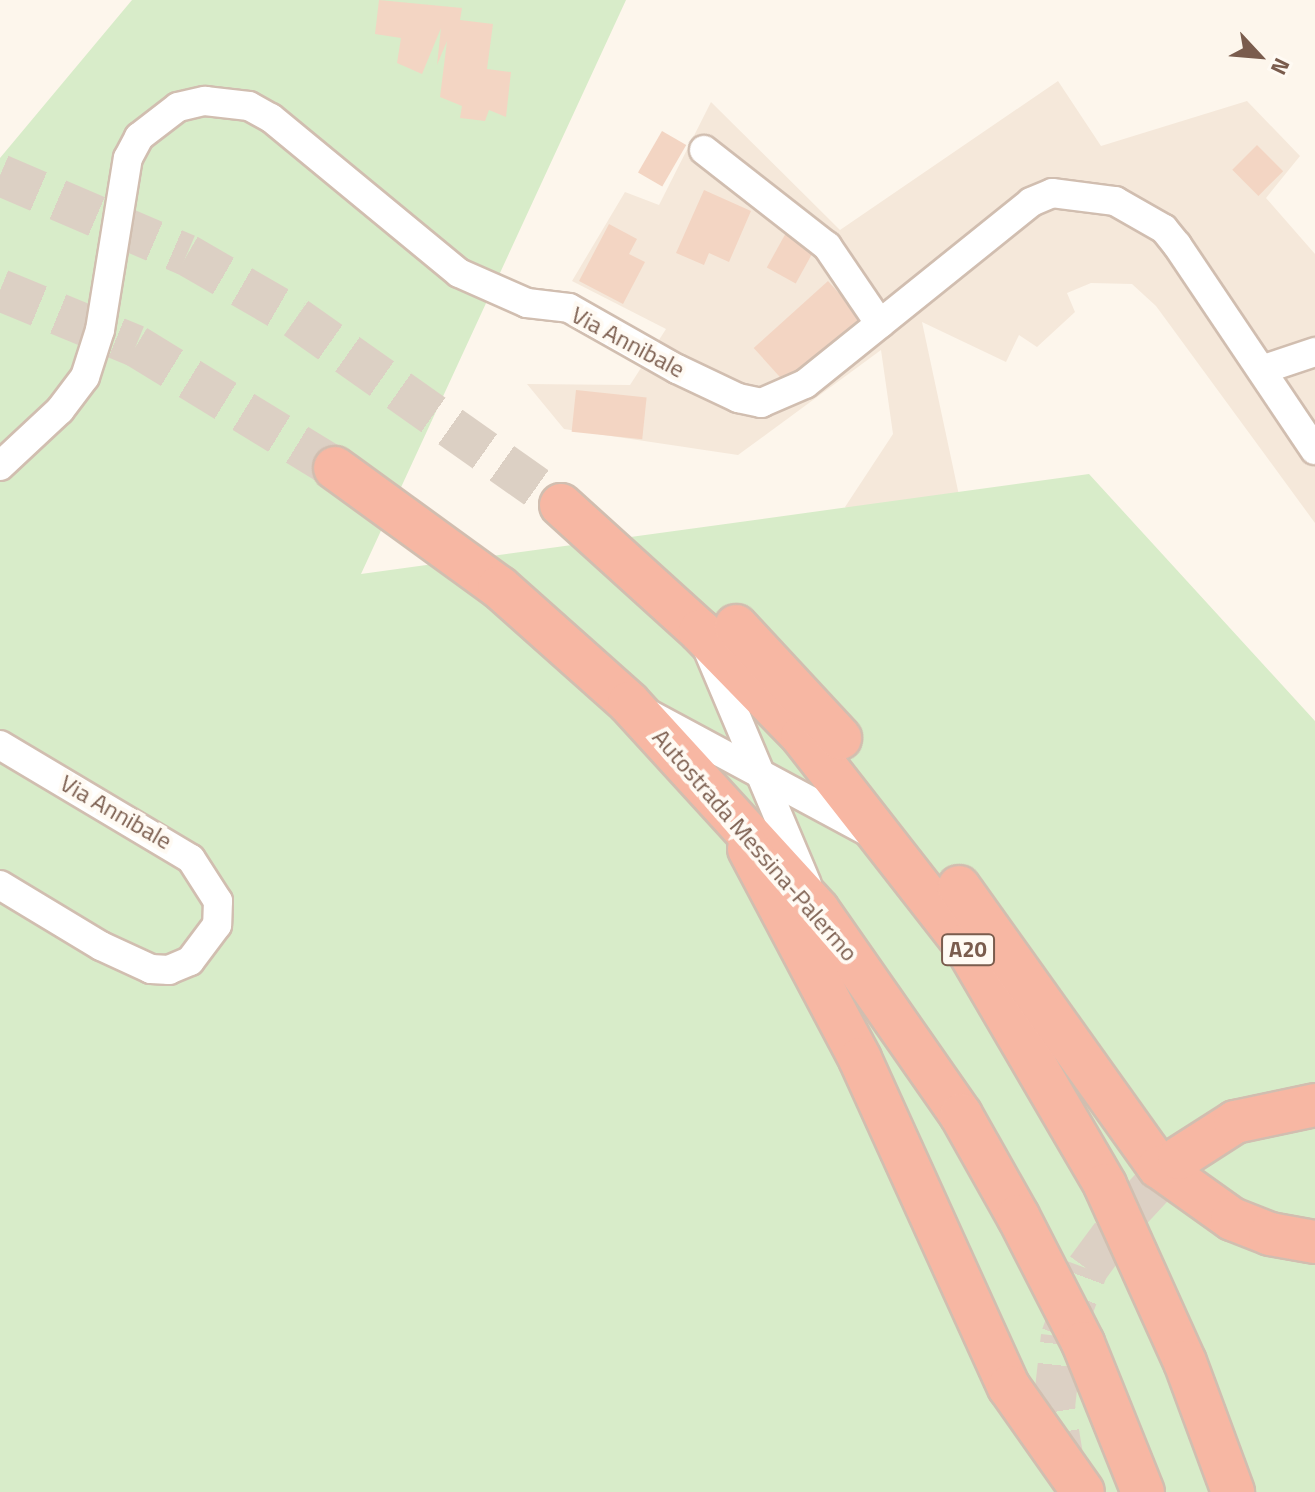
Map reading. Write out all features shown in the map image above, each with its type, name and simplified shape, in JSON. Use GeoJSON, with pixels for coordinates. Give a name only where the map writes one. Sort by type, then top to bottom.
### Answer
{"type":"FeatureCollection","features":[{"type":"Feature","properties":{"kind":"highway","name":"Autostrada Messina-Palermo"},"geometry":{"type":"LineString","coordinates":[[335,468],[499,587],[629,703],[732,812],[818,910],[961,1115],[1011,1203],[1083,1343],[1143,1492]]}},
{"type":"Feature","properties":{"kind":"highway","name":"A20"},"geometry":{"type":"LineString","coordinates":[[1233,1492],[1159,1299],[1068,1113],[997,993],[890,844],[802,736],[700,631],[561,505],[718,609],[792,682],[940,862],[1159,1167],[1232,1219],[1270,1234],[1315,1242]]}},
{"type":"Feature","properties":{"kind":"highway"},"geometry":{"type":"LineString","coordinates":[[732,812],[772,902],[860,1059],[1009,1387],[1083,1492]]}},
{"type":"Feature","properties":{"kind":"highway"},"geometry":{"type":"LineString","coordinates":[[1179,1158],[1235,1122],[1315,1105]]}},
{"type":"Feature","properties":{"kind":"street","name":"Via Annibale"},"geometry":{"type":"LineString","coordinates":[[0,466],[60,410],[85,377],[100,330],[128,158],[139,137],[178,107],[205,101],[249,106],[271,118],[459,273],[527,303],[569,308],[596,319],[677,369],[738,398],[761,403],[783,397],[880,324],[1031,202],[1052,193],[1079,192],[1115,201],[1164,229],[1264,369],[1315,450]]}},
{"type":"Feature","properties":{"kind":"street"},"geometry":{"type":"LineString","coordinates":[[704,150],[827,246],[880,324]]}},
{"type":"Feature","properties":{"kind":"street"},"geometry":{"type":"LineString","coordinates":[[1264,369],[1315,352]]}},
{"type":"Feature","properties":{"kind":"street"},"geometry":{"type":"LineString","coordinates":[[700,631],[818,910]]}},
{"type":"Feature","properties":{"kind":"street"},"geometry":{"type":"LineString","coordinates":[[629,703],[890,844]]}},
{"type":"Feature","properties":{"kind":"street","name":"Via Annibale"},"geometry":{"type":"LineString","coordinates":[[0,745],[191,859],[218,901],[217,925],[190,961],[169,970],[151,969],[0,885]]}},
{"type":"Feature","properties":{"kind":"shaded area"},"geometry":{"type":"Polygon","coordinates":[[[1058,81],[1101,146],[1247,101],[1300,156],[1266,198],[1315,254],[1315,523],[1156,306],[1132,284],[1091,283],[1067,293],[1075,312],[1037,347],[1019,335],[1006,362],[922,322],[960,500],[910,564],[845,507],[893,434],[881,350],[738,455],[564,429],[527,384],[630,385],[666,329],[572,281],[625,192],[659,205],[711,102],[840,230],[1058,81]]]}},
{"type":"Feature","properties":{"kind":"green space"},"geometry":{"type":"Polygon","coordinates":[[[132,0],[626,0],[361,574],[1089,474],[1315,721],[1315,1492],[0,1492],[0,158],[132,0]]]}},
{"type":"Feature","properties":{"kind":"building"},"geometry":{"type":"Polygon","coordinates":[[[379,0],[462,8],[460,20],[493,24],[487,69],[511,72],[506,117],[489,110],[485,121],[460,118],[462,106],[440,97],[447,41],[437,65],[441,28],[422,74],[397,63],[401,38],[375,34],[379,0]]]}},
{"type":"Feature","properties":{"kind":"building"},"geometry":{"type":"Polygon","coordinates":[[[662,131],[686,145],[662,187],[638,173],[662,131]]]}},
{"type":"Feature","properties":{"kind":"building"},"geometry":{"type":"Polygon","coordinates":[[[1257,145],[1283,171],[1258,196],[1232,170],[1257,145]]]}},
{"type":"Feature","properties":{"kind":"building"},"geometry":{"type":"Polygon","coordinates":[[[704,190],[751,211],[729,262],[709,253],[704,265],[676,253],[704,190]]]}},
{"type":"Feature","properties":{"kind":"building"},"geometry":{"type":"Polygon","coordinates":[[[792,222],[821,238],[796,283],[767,267],[792,222]]]}},
{"type":"Feature","properties":{"kind":"building"},"geometry":{"type":"Polygon","coordinates":[[[609,224],[637,239],[629,254],[645,262],[623,304],[579,281],[609,224]]]}},
{"type":"Feature","properties":{"kind":"building"},"geometry":{"type":"Polygon","coordinates":[[[828,281],[864,321],[790,388],[754,348],[828,281]]]}},
{"type":"Feature","properties":{"kind":"building"},"geometry":{"type":"Polygon","coordinates":[[[576,390],[647,397],[642,439],[572,432],[576,390]]]}},
{"type":"Feature","properties":{"kind":"tunnel"},"geometry":{"type":"LineString","coordinates":[[0,175],[187,255],[296,318],[561,505]]}},
{"type":"Feature","properties":{"kind":"tunnel"},"geometry":{"type":"LineString","coordinates":[[0,290],[136,346],[335,468]]}},
{"type":"Feature","properties":{"kind":"tunnel"},"geometry":{"type":"LineString","coordinates":[[1065,1474],[1054,1407],[1062,1336],[1087,1269],[1129,1212],[1179,1158]]}}]}
